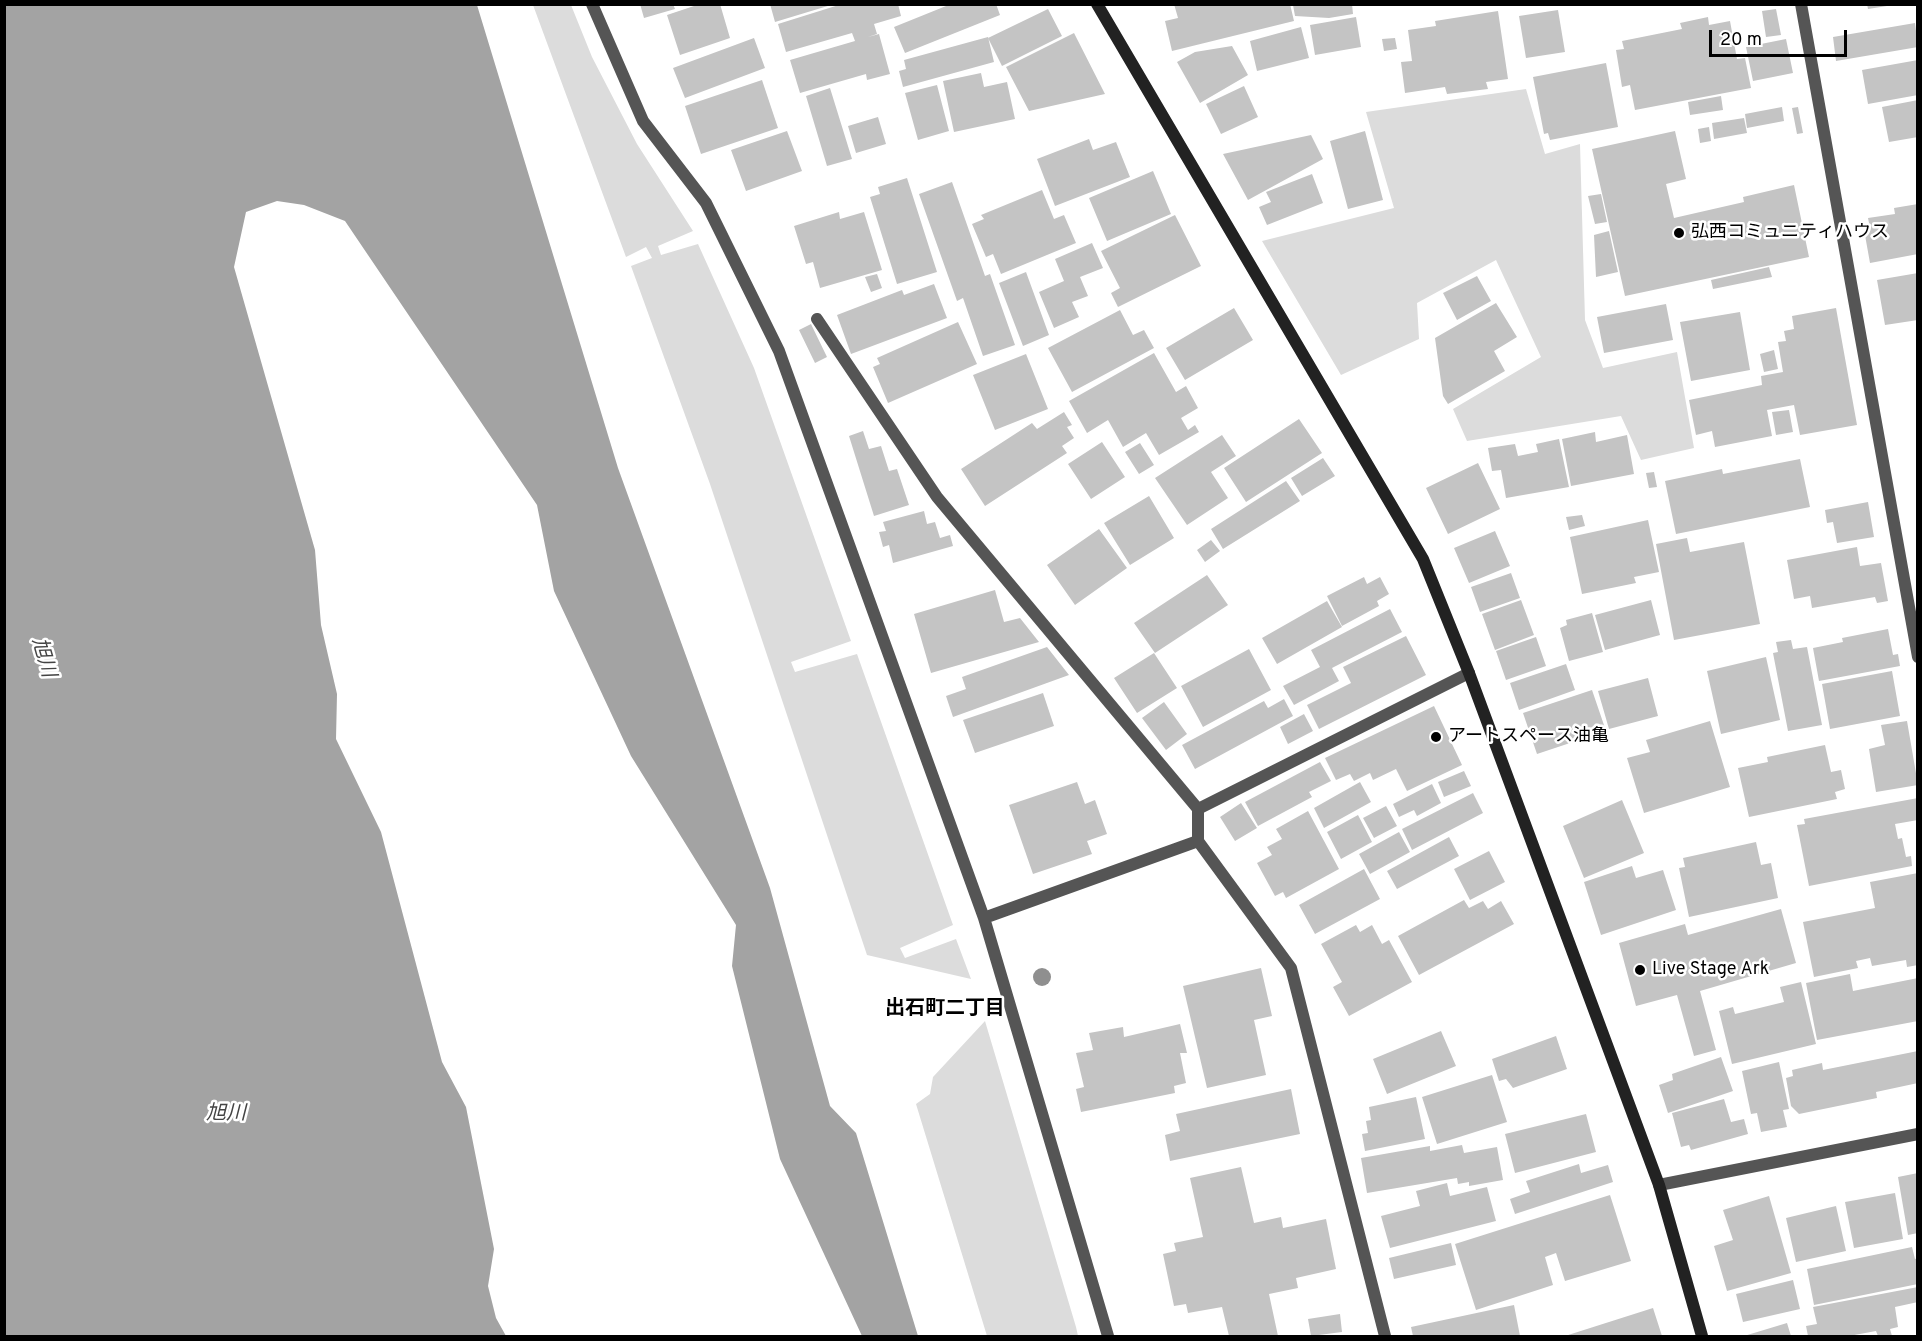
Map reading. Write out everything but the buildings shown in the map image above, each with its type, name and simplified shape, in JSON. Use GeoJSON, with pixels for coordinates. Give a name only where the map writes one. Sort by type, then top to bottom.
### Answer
{"type":"FeatureCollection","features":[{"type":"Feature","properties":{"kind":"street"},"geometry":{"type":"LineString","coordinates":[[592,4],[643,121],[706,203],[779,351],[984,918],[1108,1336]]}},
{"type":"Feature","properties":{"kind":"street"},"geometry":{"type":"LineString","coordinates":[[1097,4],[1424,559],[1469,673],[1659,1185],[1702,1336]]}},
{"type":"Feature","properties":{"kind":"street"},"geometry":{"type":"LineString","coordinates":[[1801,4],[1917,657]]}},
{"type":"Feature","properties":{"kind":"street"},"geometry":{"type":"LineString","coordinates":[[817,318],[936,497],[1198,809],[1198,841],[1291,968],[1385,1336]]}},
{"type":"Feature","properties":{"kind":"street"},"geometry":{"type":"LineString","coordinates":[[1198,809],[1469,673]]}},
{"type":"Feature","properties":{"kind":"street"},"geometry":{"type":"LineString","coordinates":[[984,918],[1198,841]]}},
{"type":"Feature","properties":{"kind":"street"},"geometry":{"type":"LineString","coordinates":[[1659,1185],[1917,1134]]}},
{"type":"Feature","properties":{"kind":"shaded area"},"geometry":{"type":"Polygon","coordinates":[[[533,5],[571,5],[592,57],[637,144],[693,231],[658,246],[661,255],[698,244],[754,368],[851,641],[791,662],[795,672],[857,654],[953,925],[900,948],[905,958],[956,939],[971,979],[867,955],[710,484],[631,266],[652,258],[646,247],[626,257],[533,5]]]}},
{"type":"Feature","properties":{"kind":"shaded area"},"geometry":{"type":"Polygon","coordinates":[[[1526,89],[1545,154],[1580,144],[1585,320],[1603,368],[1677,352],[1694,448],[1641,460],[1621,416],[1467,441],[1453,409],[1541,357],[1496,260],[1417,303],[1419,339],[1341,375],[1262,241],[1394,208],[1366,112],[1526,89]]]}},
{"type":"Feature","properties":{"kind":"shaded area"},"geometry":{"type":"Polygon","coordinates":[[[985,1021],[1078,1336],[987,1336],[916,1104],[930,1094],[933,1077],[985,1021]]]}},
{"type":"Feature","properties":{"kind":"water","name":"旭川"},"geometry":{"type":"Polygon","coordinates":[[[5,4],[477,5],[618,468],[770,888],[830,1106],[856,1133],[918,1336],[862,1336],[780,1159],[732,966],[736,925],[631,756],[554,591],[537,505],[345,221],[304,205],[277,201],[246,212],[234,267],[315,550],[321,625],[337,694],[336,739],[381,832],[442,1062],[466,1107],[494,1249],[488,1286],[496,1318],[506,1336],[5,1336],[5,4]]]}},
{"type":"Feature","properties":{"kind":"place","name":"弘西コミュニティハウス"},"geometry":{"type":"Point","coordinates":[1679,233]}},
{"type":"Feature","properties":{"kind":"place","name":"アートスペース油亀"},"geometry":{"type":"Point","coordinates":[1436,737]}},
{"type":"Feature","properties":{"kind":"place","name":"Live Stage Ark"},"geometry":{"type":"Point","coordinates":[1640,970]}},
{"type":"Feature","properties":{"kind":"district","name":"出石町二丁目"},"geometry":{"type":"Point","coordinates":[945,1010]}}]}
